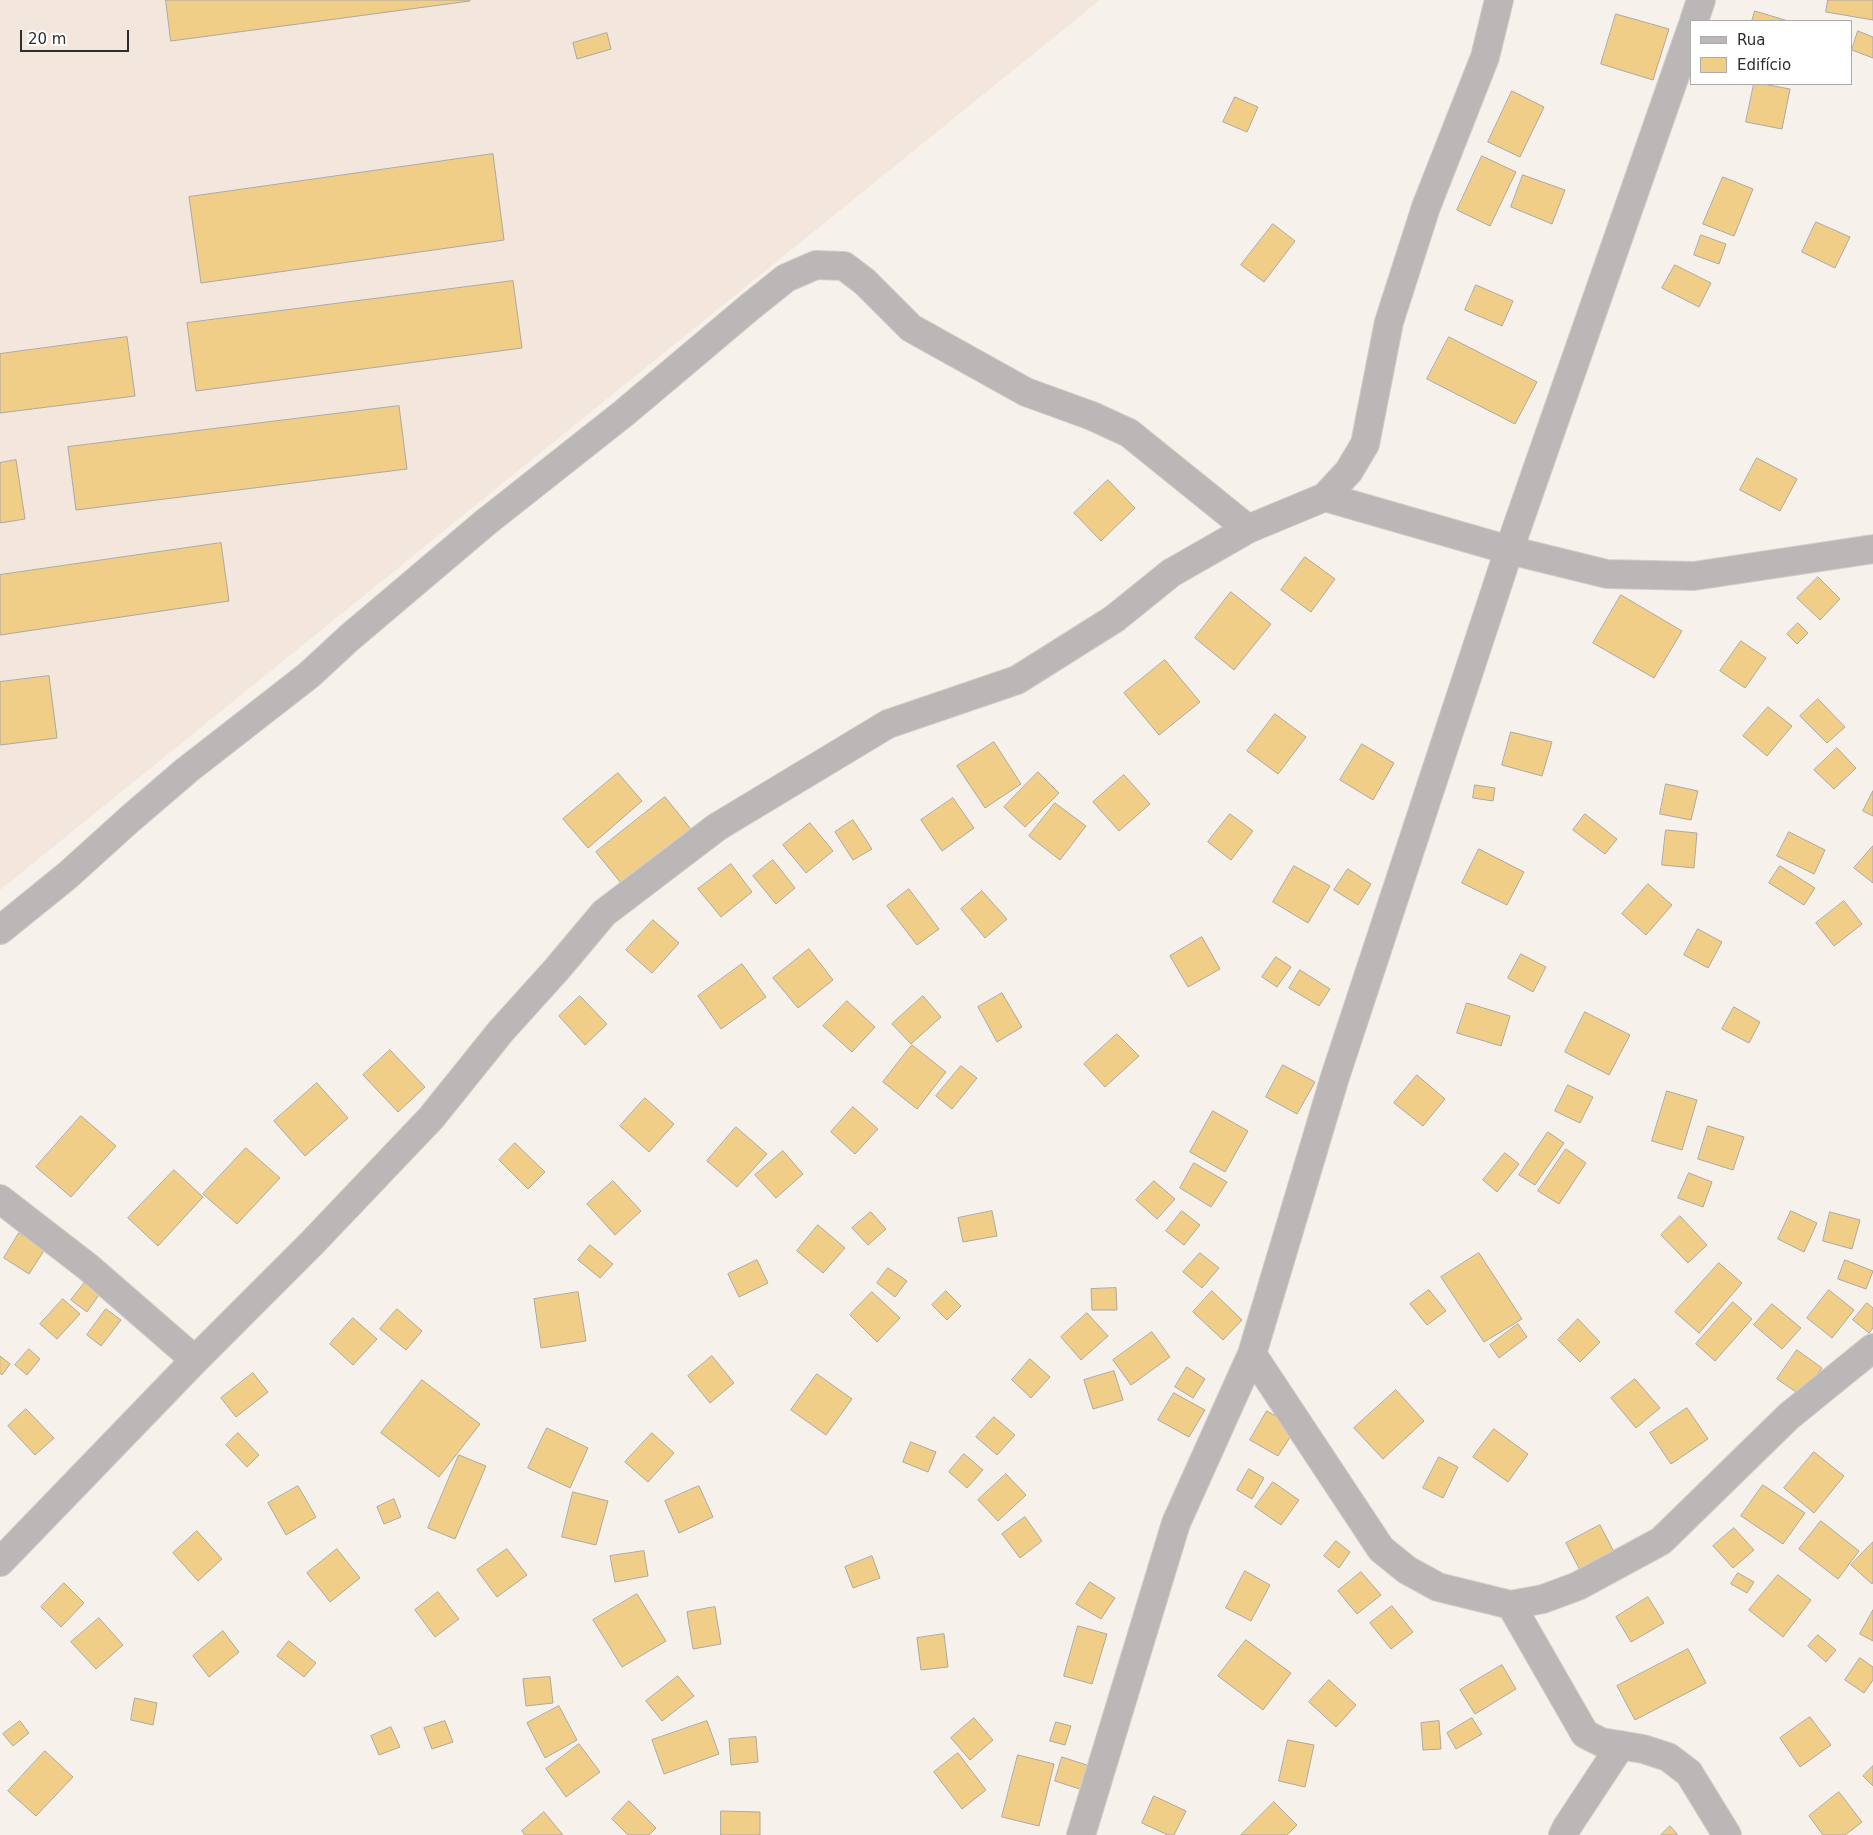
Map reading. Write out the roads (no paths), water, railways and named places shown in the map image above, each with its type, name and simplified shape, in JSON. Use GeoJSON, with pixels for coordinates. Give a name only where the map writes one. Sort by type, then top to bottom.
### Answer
{"type":"FeatureCollection","features":[{"type":"Feature","properties":{"kind":"street"},"geometry":{"type":"LineString","coordinates":[[0,1562],[195,1360],[312,1243],[431,1118],[501,1031],[604,913],[717,827],[888,724],[1017,680],[1114,619],[1171,573],[1248,529],[1325,497],[1349,471],[1365,444],[1389,322],[1426,208],[1485,57],[1499,0]]}},
{"type":"Feature","properties":{"kind":"street"},"geometry":{"type":"LineString","coordinates":[[1694,20],[1701,0]]}},
{"type":"Feature","properties":{"kind":"street"},"geometry":{"type":"LineString","coordinates":[[1081,1835],[1176,1523],[1252,1354],[1335,1077],[1509,550],[1690,33]]}},
{"type":"Feature","properties":{"kind":"street"},"geometry":{"type":"LineString","coordinates":[[0,930],[68,875],[187,770],[309,675],[348,638],[486,522],[624,413],[758,300],[786,278],[816,265],[844,266],[865,282],[911,328],[928,338],[1026,392],[1092,416],[1128,433],[1248,529]]}},
{"type":"Feature","properties":{"kind":"street"},"geometry":{"type":"LineString","coordinates":[[1325,497],[1509,550],[1607,574],[1694,576],[1873,549]]}},
{"type":"Feature","properties":{"kind":"street"},"geometry":{"type":"LineString","coordinates":[[0,1199],[88,1267],[195,1360]]}},
{"type":"Feature","properties":{"kind":"street"},"geometry":{"type":"LineString","coordinates":[[1252,1354],[1381,1549],[1407,1570],[1438,1586],[1511,1605],[1543,1599],[1578,1586],[1660,1541],[1789,1416],[1873,1348]]}},
{"type":"Feature","properties":{"kind":"street"},"geometry":{"type":"LineString","coordinates":[[1511,1605],[1586,1734],[1601,1742],[1643,1749],[1668,1757],[1688,1774],[1727,1835]]}},
{"type":"Feature","properties":{"kind":"street"},"geometry":{"type":"LineString","coordinates":[[1564,1835],[1567,1827],[1622,1745]]}}]}
